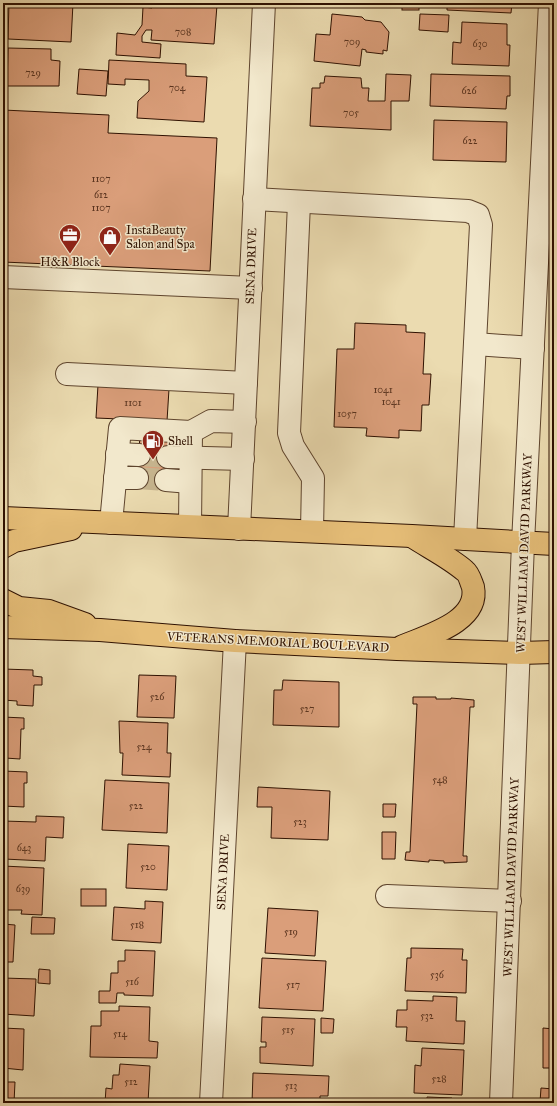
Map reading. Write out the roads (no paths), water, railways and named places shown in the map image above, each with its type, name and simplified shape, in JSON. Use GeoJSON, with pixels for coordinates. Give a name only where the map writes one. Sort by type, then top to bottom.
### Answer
{"type":"FeatureCollection","features":[{"type":"Feature","properties":{"kind":"main road"},"geometry":{"type":"LineString","coordinates":[[3,518],[412,536],[554,544]]}},
{"type":"Feature","properties":{"kind":"main road"},"geometry":{"type":"LineString","coordinates":[[3,546],[14,541],[107,523]]}},
{"type":"Feature","properties":{"kind":"main road"},"geometry":{"type":"LineString","coordinates":[[397,649],[459,621],[468,613],[473,599],[472,583],[466,572],[412,536]]}},
{"type":"Feature","properties":{"kind":"main road"},"geometry":{"type":"LineString","coordinates":[[3,600],[19,608],[49,611],[100,630]]}},
{"type":"Feature","properties":{"kind":"main road","name":"VETERANS MEMORIAL BOULEVARD"},"geometry":{"type":"LineString","coordinates":[[3,627],[100,630],[235,641],[397,649],[520,653],[554,652]]}},
{"type":"Feature","properties":{"kind":"street","name":"SENA DRIVE"},"geometry":{"type":"LineString","coordinates":[[239,529],[264,3]]}},
{"type":"Feature","properties":{"kind":"street","name":"WEST WILLIAM DAVID PARKWAY"},"geometry":{"type":"LineString","coordinates":[[502,1103],[523,543],[550,3]]}},
{"type":"Feature","properties":{"kind":"street"},"geometry":{"type":"LineString","coordinates":[[254,199],[300,203],[468,211],[478,215],[481,225],[465,539]]}},
{"type":"Feature","properties":{"kind":"street"},"geometry":{"type":"LineString","coordinates":[[300,203],[289,433],[293,446],[313,478],[312,532]]}},
{"type":"Feature","properties":{"kind":"street"},"geometry":{"type":"LineString","coordinates":[[3,277],[250,288]]}},
{"type":"Feature","properties":{"kind":"street"},"geometry":{"type":"LineString","coordinates":[[475,344],[533,348]]}},
{"type":"Feature","properties":{"kind":"street"},"geometry":{"type":"LineString","coordinates":[[67,374],[246,383]]}},
{"type":"Feature","properties":{"kind":"street"},"geometry":{"type":"LineString","coordinates":[[107,523],[120,428],[191,432],[211,420],[245,422]]}},
{"type":"Feature","properties":{"kind":"street"},"geometry":{"type":"LineString","coordinates":[[190,526],[191,432]]}},
{"type":"Feature","properties":{"kind":"street"},"geometry":{"type":"LineString","coordinates":[[117,454],[139,455]]}},
{"type":"Feature","properties":{"kind":"street"},"geometry":{"type":"LineString","coordinates":[[168,456],[243,459]]}},
{"type":"Feature","properties":{"kind":"street"},"geometry":{"type":"LineString","coordinates":[[114,478],[137,478]]}},
{"type":"Feature","properties":{"kind":"street"},"geometry":{"type":"LineString","coordinates":[[166,480],[190,482]]}},
{"type":"Feature","properties":{"kind":"street","name":"SENA DRIVE"},"geometry":{"type":"LineString","coordinates":[[211,1103],[235,641]]}},
{"type":"Feature","properties":{"kind":"street"},"geometry":{"type":"LineString","coordinates":[[387,896],[510,901]]}},
{"type":"Feature","properties":{"kind":"tunnel"},"geometry":{"type":"LineString","coordinates":[[139,455],[168,457]]}},
{"type":"Feature","properties":{"kind":"tunnel"},"geometry":{"type":"LineString","coordinates":[[137,478],[166,480]]}},
{"type":"Feature","properties":{"kind":"place","name":"H&R Block"},"geometry":{"type":"Point","coordinates":[70,254]}},
{"type":"Feature","properties":{"kind":"place","name":"InstaBeauty Salon and Spa"},"geometry":{"type":"Point","coordinates":[110,256]}},
{"type":"Feature","properties":{"kind":"place","name":"Shell"},"geometry":{"type":"Point","coordinates":[153,460]}}]}
